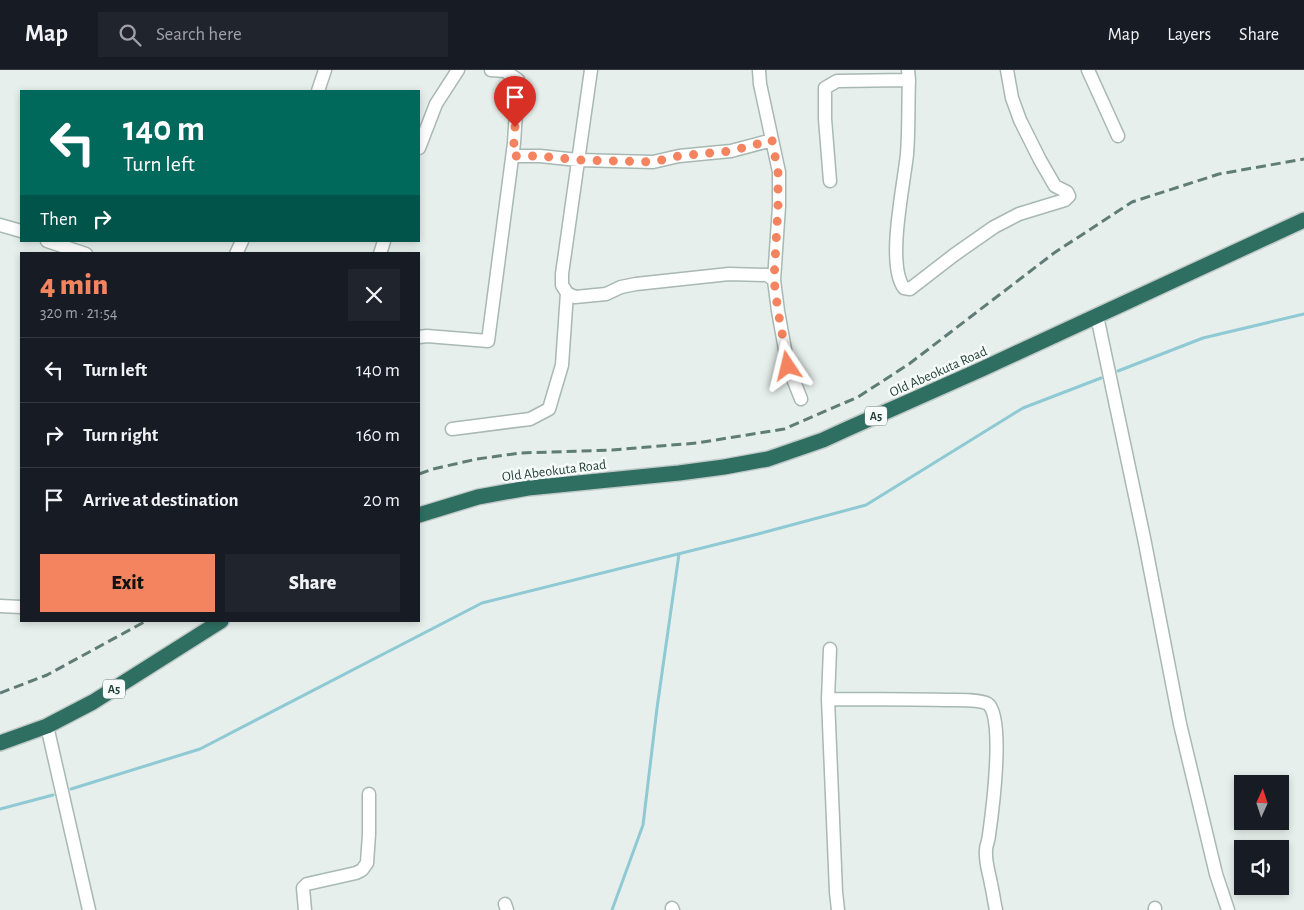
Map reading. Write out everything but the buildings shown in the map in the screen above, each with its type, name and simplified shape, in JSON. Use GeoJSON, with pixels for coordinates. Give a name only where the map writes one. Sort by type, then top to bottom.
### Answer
{"type":"FeatureCollection","features":[{"type":"Feature","properties":{"kind":"highway","name":"Old Abeokuta Road"},"geometry":{"type":"LineString","coordinates":[[420,515],[478,497],[528,488],[679,473],[724,467],[768,458],[831,436],[1304,220]]}},
{"type":"Feature","properties":{"kind":"highway","name":"A5"},"geometry":{"type":"LineString","coordinates":[[0,743],[47,726],[94,702],[219,622]]}},
{"type":"Feature","properties":{"kind":"street"},"geometry":{"type":"LineString","coordinates":[[318,90],[325,70]]}},
{"type":"Feature","properties":{"kind":"street"},"geometry":{"type":"LineString","coordinates":[[420,145],[436,104],[458,70]]}},
{"type":"Feature","properties":{"kind":"street"},"geometry":{"type":"LineString","coordinates":[[420,337],[488,341],[513,156],[518,80],[505,72],[491,70]]}},
{"type":"Feature","properties":{"kind":"street"},"geometry":{"type":"LineString","coordinates":[[591,70],[562,274],[562,285],[567,293],[575,297],[606,294],[621,287],[636,284],[729,274],[771,278]]}},
{"type":"Feature","properties":{"kind":"street"},"geometry":{"type":"LineString","coordinates":[[759,70],[760,84],[778,172],[775,264],[771,278],[788,366],[801,399]]}},
{"type":"Feature","properties":{"kind":"street"},"geometry":{"type":"LineString","coordinates":[[830,180],[825,119],[825,88],[837,82],[909,75],[907,154],[895,251],[898,275],[904,288],[910,289],[994,227],[1019,214],[1065,200],[1069,196],[1067,192],[1054,186],[1020,120],[1012,98],[1007,70]]}},
{"type":"Feature","properties":{"kind":"street"},"geometry":{"type":"LineString","coordinates":[[1088,70],[1118,136]]}},
{"type":"Feature","properties":{"kind":"street"},"geometry":{"type":"LineString","coordinates":[[513,156],[653,162],[679,156],[731,151],[772,140]]}},
{"type":"Feature","properties":{"kind":"street"},"geometry":{"type":"LineString","coordinates":[[0,225],[20,231]]}},
{"type":"Feature","properties":{"kind":"street"},"geometry":{"type":"LineString","coordinates":[[50,242],[80,252]]}},
{"type":"Feature","properties":{"kind":"street"},"geometry":{"type":"LineString","coordinates":[[452,428],[530,419],[549,410],[562,365],[567,293]]}},
{"type":"Feature","properties":{"kind":"street"},"geometry":{"type":"LineString","coordinates":[[1097,316],[1144,538],[1180,724],[1216,874],[1228,910]]}},
{"type":"Feature","properties":{"kind":"street"},"geometry":{"type":"LineString","coordinates":[[0,606],[20,607]]}},
{"type":"Feature","properties":{"kind":"street"},"geometry":{"type":"LineString","coordinates":[[830,649],[828,699],[838,910]]}},
{"type":"Feature","properties":{"kind":"street"},"geometry":{"type":"LineString","coordinates":[[828,699],[958,700],[976,701],[988,705],[995,718],[997,764],[989,839],[986,850],[986,866],[996,910]]}},
{"type":"Feature","properties":{"kind":"street"},"geometry":{"type":"LineString","coordinates":[[47,726],[89,910]]}},
{"type":"Feature","properties":{"kind":"street"},"geometry":{"type":"LineString","coordinates":[[306,910],[303,888],[307,884],[356,873],[362,870],[367,862],[369,794]]}},
{"type":"Feature","properties":{"kind":"waterway"},"geometry":{"type":"LineString","coordinates":[[1118,371],[1203,338],[1304,314]]}},
{"type":"Feature","properties":{"kind":"waterway"},"geometry":{"type":"LineString","coordinates":[[71,789],[200,749],[482,603],[866,505],[1023,408],[1101,378]]}},
{"type":"Feature","properties":{"kind":"waterway"},"geometry":{"type":"LineString","coordinates":[[612,910],[643,825],[657,708],[679,554]]}},
{"type":"Feature","properties":{"kind":"waterway"},"geometry":{"type":"LineString","coordinates":[[0,809],[53,795]]}},
{"type":"Feature","properties":{"kind":"railway"},"geometry":{"type":"LineString","coordinates":[[420,474],[477,459],[520,453],[612,450],[697,443],[784,429],[858,397],[909,364],[1054,253],[1132,202],[1219,174],[1304,159]]}},
{"type":"Feature","properties":{"kind":"railway"},"geometry":{"type":"LineString","coordinates":[[0,693],[47,675],[144,622]]}},
{"type":"Feature","properties":{"kind":"route"},"geometry":{"type":"LineString","coordinates":[[515,127],[513,156],[540,156],[578,160],[653,162],[679,156],[731,151],[772,140],[778,172],[774,280],[788,366]]}}]}
